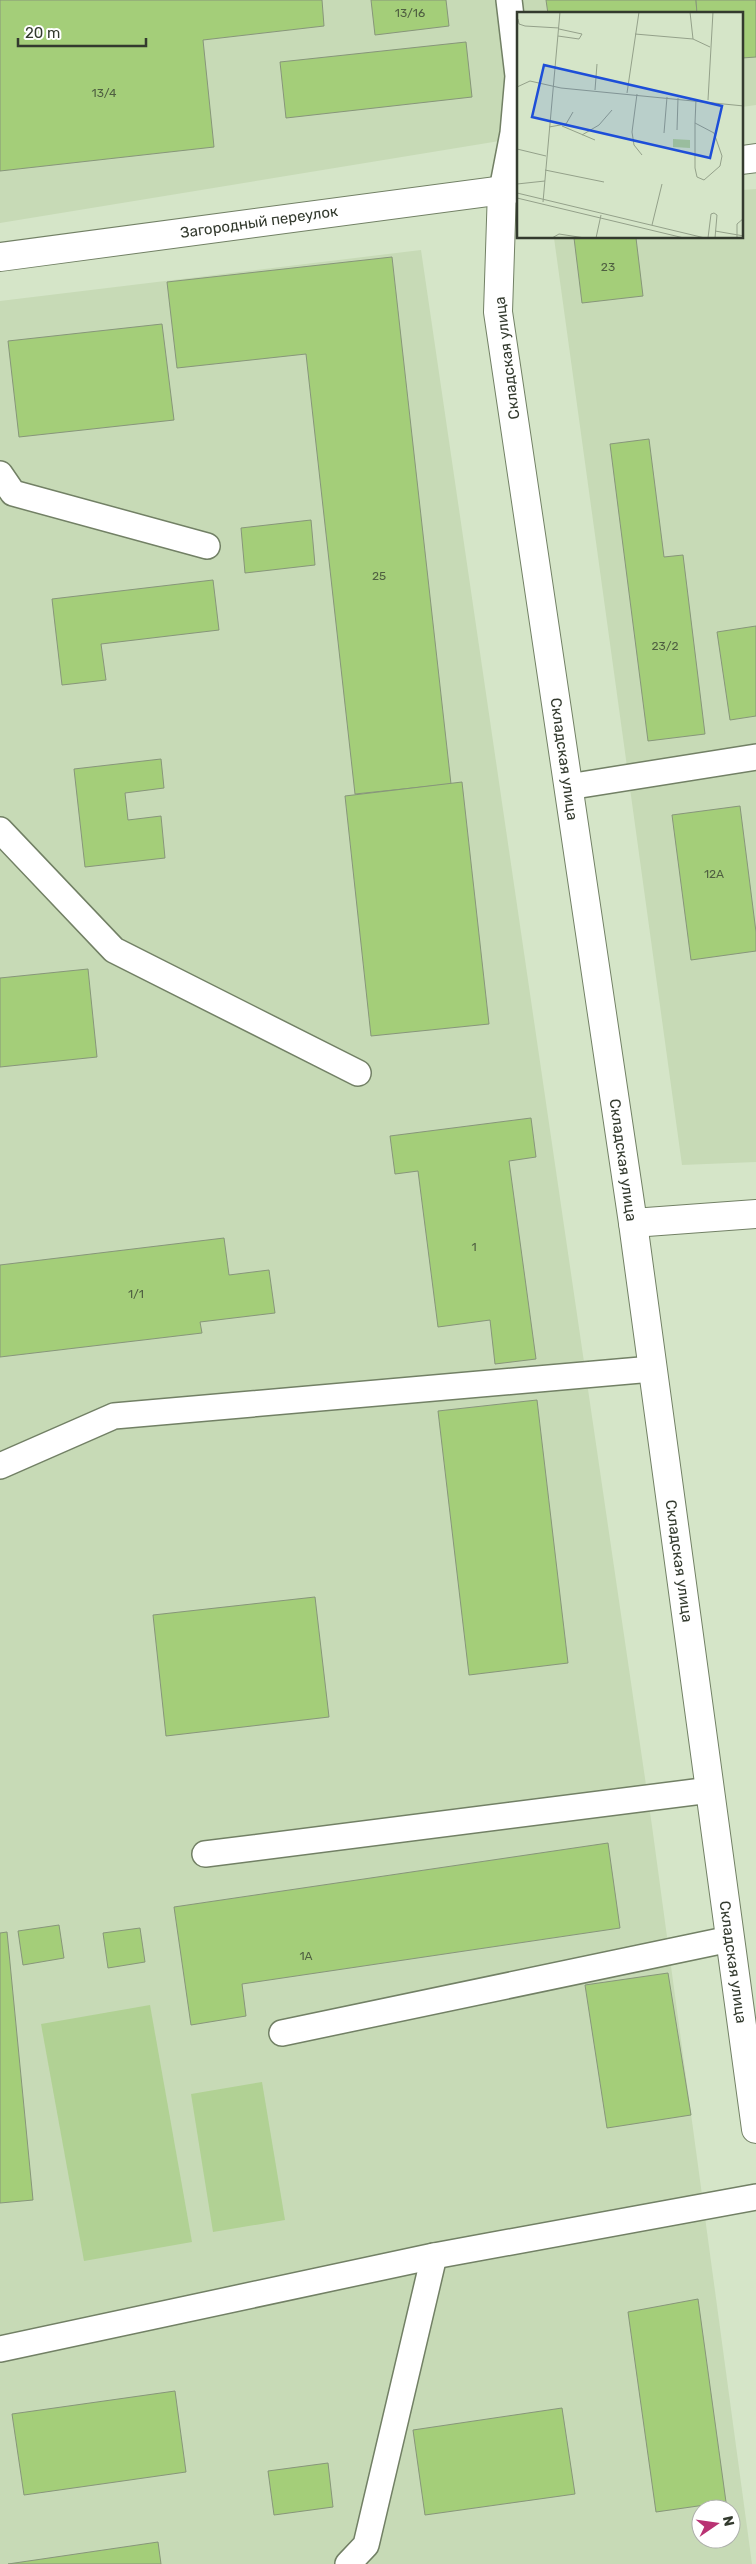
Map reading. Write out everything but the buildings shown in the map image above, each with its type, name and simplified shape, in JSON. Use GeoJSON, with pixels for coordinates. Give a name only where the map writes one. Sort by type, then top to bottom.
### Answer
{"type":"FeatureCollection","features":[{"type":"Feature","properties":{"kind":"street","name":"Загородный переулок"},"geometry":{"type":"LineString","coordinates":[[0,257],[510,189]]}},
{"type":"Feature","properties":{"kind":"street","name":"Складская улица"},"geometry":{"type":"LineString","coordinates":[[510,189],[498,312],[633,1223],[756,2130]]}},
{"type":"Feature","properties":{"kind":"street"},"geometry":{"type":"LineString","coordinates":[[633,1223],[756,1214]]}},
{"type":"Feature","properties":{"kind":"lane"},"geometry":{"type":"LineString","coordinates":[[509,0],[517,68]]}},
{"type":"Feature","properties":{"kind":"lane"},"geometry":{"type":"LineString","coordinates":[[510,189],[517,87]]}},
{"type":"Feature","properties":{"kind":"lane"},"geometry":{"type":"LineString","coordinates":[[0,474],[13,493],[207,546]]}},
{"type":"Feature","properties":{"kind":"lane"},"geometry":{"type":"LineString","coordinates":[[568,787],[756,757]]}},
{"type":"Feature","properties":{"kind":"lane"},"geometry":{"type":"LineString","coordinates":[[0,830],[114,950],[358,1073]]}},
{"type":"Feature","properties":{"kind":"lane"},"geometry":{"type":"LineString","coordinates":[[0,1466],[114,1416],[652,1369]]}},
{"type":"Feature","properties":{"kind":"lane"},"geometry":{"type":"LineString","coordinates":[[205,1854],[710,1790]]}},
{"type":"Feature","properties":{"kind":"lane"},"geometry":{"type":"LineString","coordinates":[[282,2033],[730,1939]]}},
{"type":"Feature","properties":{"kind":"lane"},"geometry":{"type":"LineString","coordinates":[[0,2350],[434,2256],[756,2198]]}},
{"type":"Feature","properties":{"kind":"lane"},"geometry":{"type":"LineString","coordinates":[[348,2564],[366,2545],[434,2256]]}},
{"type":"Feature","properties":{"kind":"shaded area"},"geometry":{"type":"Polygon","coordinates":[[[0,0],[756,0],[756,105],[744,107],[744,12],[517,12],[517,138],[0,223],[0,0]]]}},
{"type":"Feature","properties":{"kind":"shaded area"},"geometry":{"type":"Polygon","coordinates":[[[756,189],[756,1162],[682,1165],[554,239],[744,239],[744,190],[756,189]]]}},
{"type":"Feature","properties":{"kind":"shaded area"},"geometry":{"type":"Polygon","coordinates":[[[421,250],[652,1826],[752,2564],[0,2564],[0,301],[421,250]]]}},
{"type":"Feature","properties":{"kind":"green space"},"geometry":{"type":"Polygon","coordinates":[[[150,2005],[192,2242],[84,2261],[41,2024],[150,2005]]]}},
{"type":"Feature","properties":{"kind":"green space"},"geometry":{"type":"Polygon","coordinates":[[[262,2082],[285,2220],[213,2232],[191,2094],[262,2082]]]}}]}
